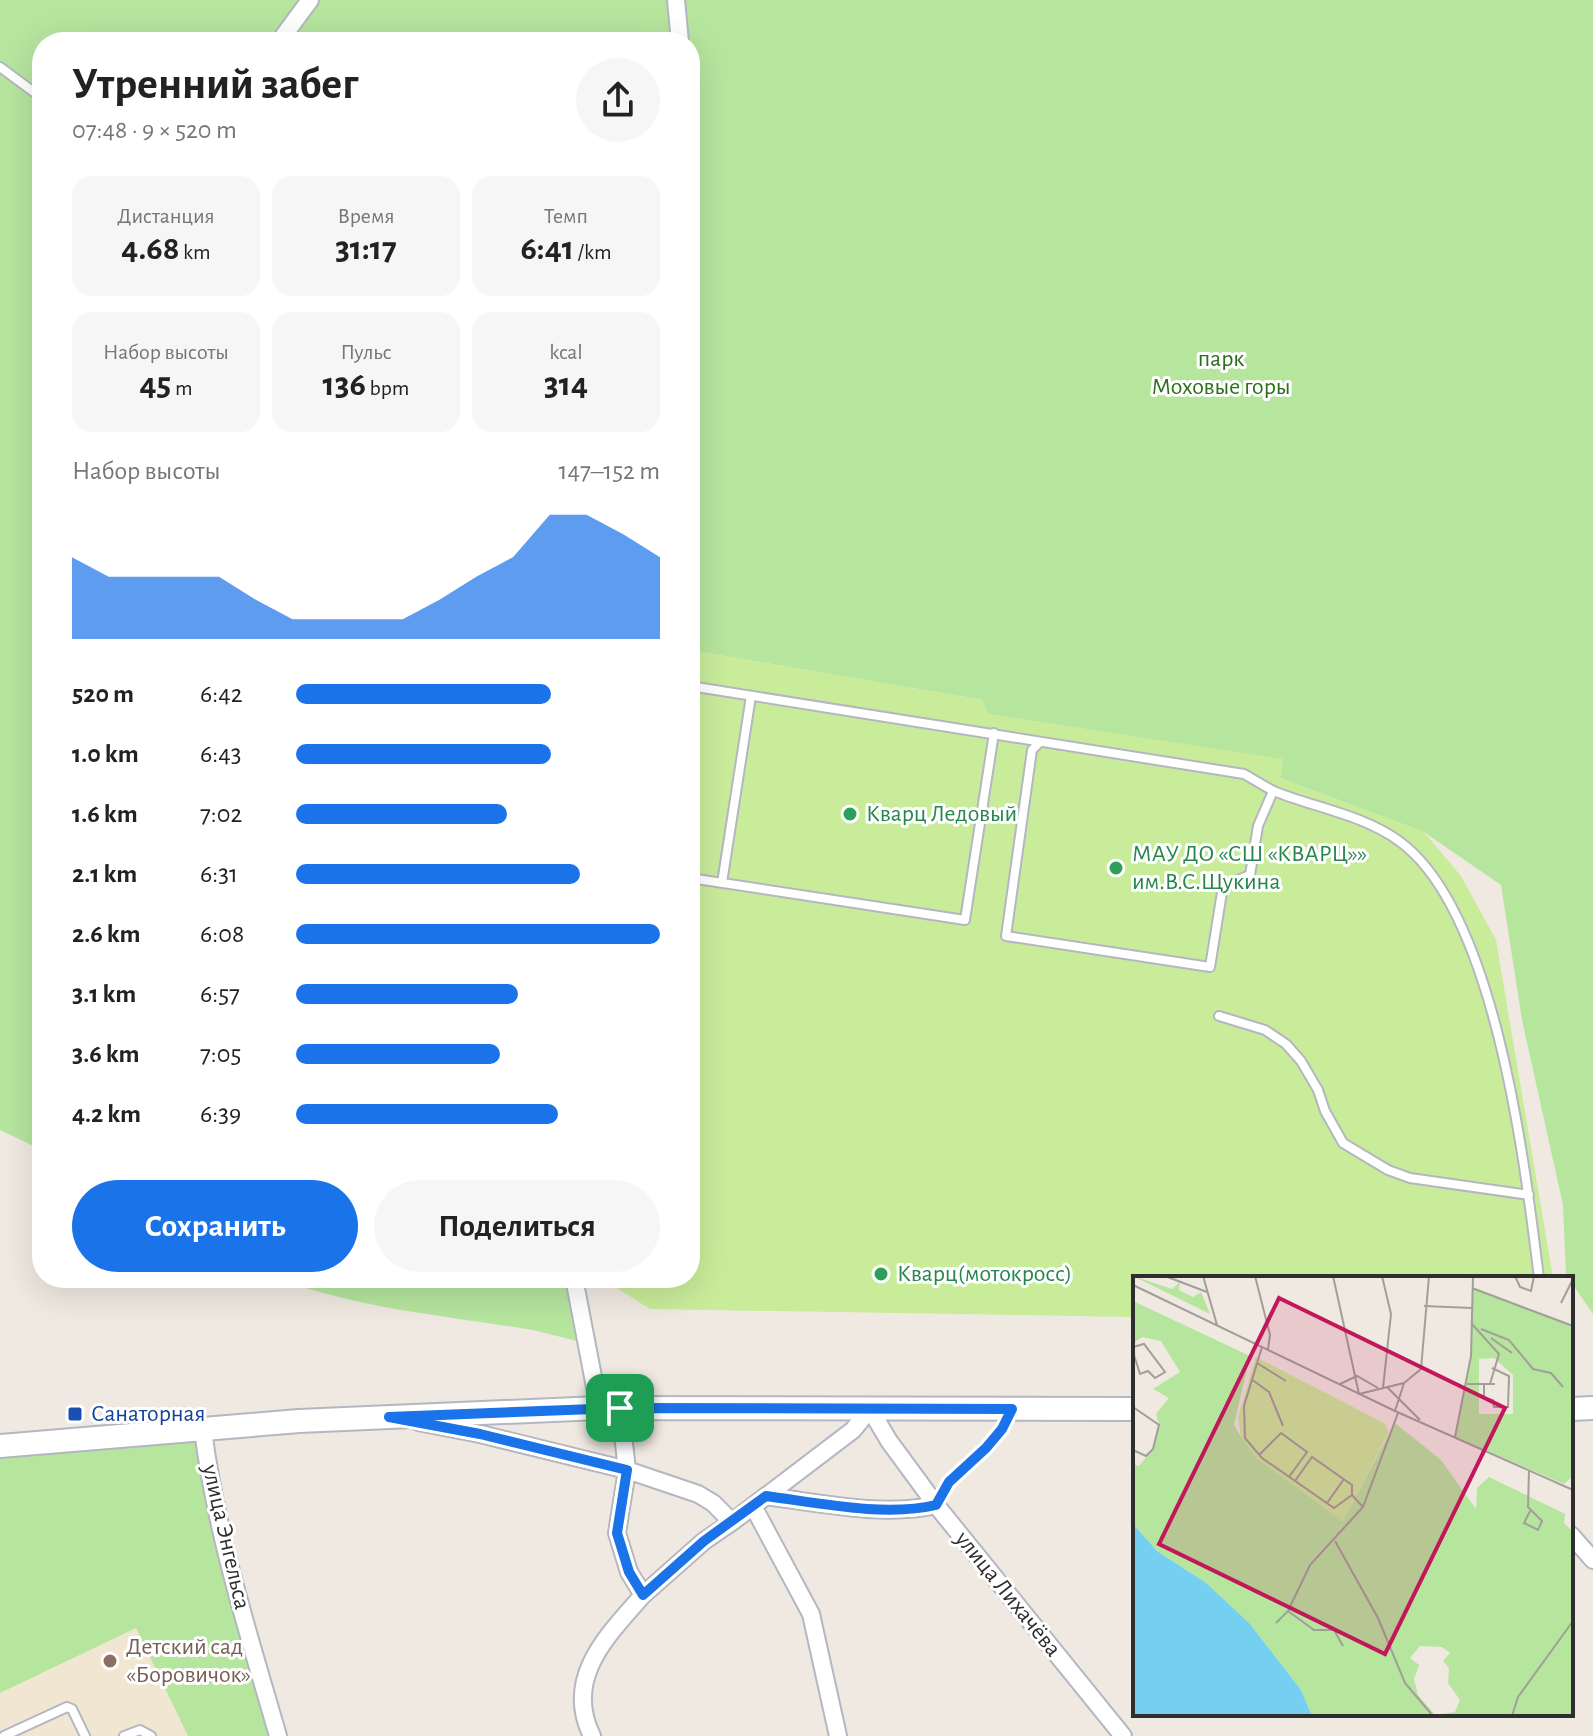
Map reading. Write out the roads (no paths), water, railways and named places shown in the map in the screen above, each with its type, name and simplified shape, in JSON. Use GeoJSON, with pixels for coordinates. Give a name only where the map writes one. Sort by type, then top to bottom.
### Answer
{"type":"FeatureCollection","features":[{"type":"Feature","properties":{"kind":"main road"},"geometry":{"type":"LineString","coordinates":[[0,1446],[389,1417],[610,1408],[1133,1409]]}},
{"type":"Feature","properties":{"kind":"main road"},"geometry":{"type":"LineString","coordinates":[[1573,1409],[1593,1408]]}},
{"type":"Feature","properties":{"kind":"street"},"geometry":{"type":"LineString","coordinates":[[286,32],[310,0]]}},
{"type":"Feature","properties":{"kind":"street"},"geometry":{"type":"LineString","coordinates":[[676,0],[679,32]]}},
{"type":"Feature","properties":{"kind":"street"},"geometry":{"type":"LineString","coordinates":[[577,1288],[627,1470],[617,1533],[629,1572],[643,1595]]}},
{"type":"Feature","properties":{"kind":"street"},"geometry":{"type":"LineString","coordinates":[[592,1736],[586,1723],[583,1697],[591,1661],[605,1639],[643,1595],[704,1541],[853,1430],[870,1409]]}},
{"type":"Feature","properties":{"kind":"street","name":"улица Лихачёва"},"geometry":{"type":"LineString","coordinates":[[870,1409],[889,1441],[936,1505],[1123,1736]]}},
{"type":"Feature","properties":{"kind":"street"},"geometry":{"type":"LineString","coordinates":[[389,1417],[480,1434],[627,1470],[698,1494],[713,1503],[732,1522]]}},
{"type":"Feature","properties":{"kind":"street","name":"улица Энгельса"},"geometry":{"type":"LineString","coordinates":[[203,1430],[208,1472],[226,1551],[278,1736]]}},
{"type":"Feature","properties":{"kind":"street"},"geometry":{"type":"LineString","coordinates":[[759,1501],[916,1510],[936,1505]]}},
{"type":"Feature","properties":{"kind":"street"},"geometry":{"type":"LineString","coordinates":[[759,1501],[811,1614],[838,1736]]}},
{"type":"Feature","properties":{"kind":"street"},"geometry":{"type":"LineString","coordinates":[[1573,1537],[1593,1560]]}},
{"type":"Feature","properties":{"kind":"lane"},"geometry":{"type":"LineString","coordinates":[[0,67],[32,91]]}},
{"type":"Feature","properties":{"kind":"lane"},"geometry":{"type":"LineString","coordinates":[[700,688],[1244,774],[1273,791],[1358,819],[1398,840],[1415,854],[1432,875],[1458,918],[1496,1020],[1529,1195],[1539,1276]]}},
{"type":"Feature","properties":{"kind":"lane"},"geometry":{"type":"LineString","coordinates":[[722,883],[751,696]]}},
{"type":"Feature","properties":{"kind":"lane"},"geometry":{"type":"LineString","coordinates":[[700,880],[965,920],[994,733]]}},
{"type":"Feature","properties":{"kind":"lane"},"geometry":{"type":"LineString","coordinates":[[1039,743],[1032,750],[1006,936],[1210,967],[1223,886],[1250,875],[1258,826],[1273,791]]}},
{"type":"Feature","properties":{"kind":"lane"},"geometry":{"type":"LineString","coordinates":[[1219,1016],[1265,1030],[1286,1044],[1301,1061],[1318,1090],[1325,1111],[1343,1143],[1388,1170],[1410,1178],[1529,1195]]}},
{"type":"Feature","properties":{"kind":"lane"},"geometry":{"type":"LineString","coordinates":[[936,1505],[949,1482],[1002,1429],[1012,1409]]}},
{"type":"Feature","properties":{"kind":"lane"},"geometry":{"type":"LineString","coordinates":[[4,1736],[64,1707],[72,1709],[85,1736]]}},
{"type":"Feature","properties":{"kind":"lane"},"geometry":{"type":"LineString","coordinates":[[124,1736],[140,1730],[151,1736]]}},
{"type":"Feature","properties":{"kind":"place","name":"Кварц Ледовый"},"geometry":{"type":"Point","coordinates":[850,814]}},
{"type":"Feature","properties":{"kind":"place","name":"МАУ ДО «СШ «КВАРЦ»» им.В.С.Щукина"},"geometry":{"type":"Point","coordinates":[1116,868]}},
{"type":"Feature","properties":{"kind":"place","name":"Кварц(мотокросс)"},"geometry":{"type":"Point","coordinates":[881,1274]}},
{"type":"Feature","properties":{"kind":"place","name":"Санаторная"},"geometry":{"type":"Point","coordinates":[75,1414]}},
{"type":"Feature","properties":{"kind":"place","name":"Детский сад «Боровичок»"},"geometry":{"type":"Point","coordinates":[110,1661]}},
{"type":"Feature","properties":{"kind":"park label","name":"парк Моховые горы"},"geometry":{"type":"Point","coordinates":[1221,373]}}]}
